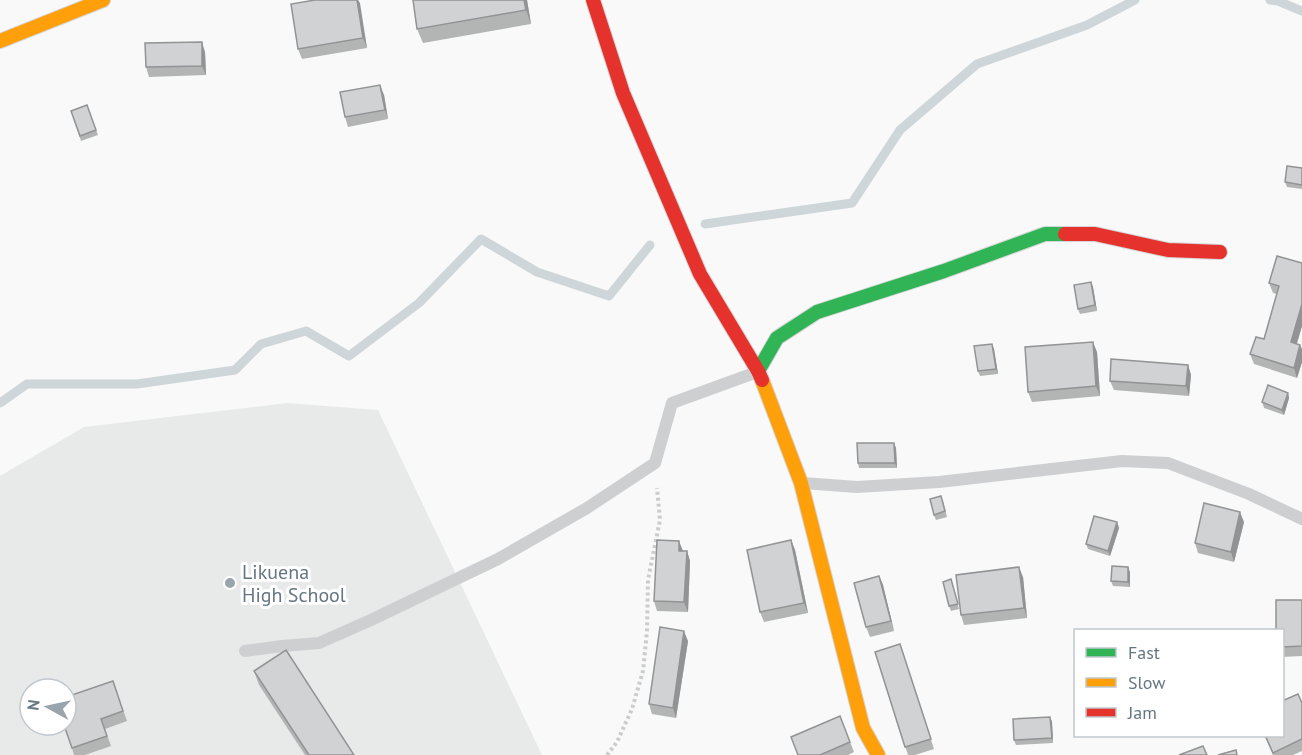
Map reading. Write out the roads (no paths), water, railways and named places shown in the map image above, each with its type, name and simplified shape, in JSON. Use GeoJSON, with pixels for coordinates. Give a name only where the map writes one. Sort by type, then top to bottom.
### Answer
{"type":"FeatureCollection","features":[{"type":"Feature","properties":{"kind":"street"},"geometry":{"type":"LineString","coordinates":[[0,41],[103,0]]}},
{"type":"Feature","properties":{"kind":"street"},"geometry":{"type":"LineString","coordinates":[[593,0],[623,93],[700,274],[758,371],[801,483],[864,728],[878,755]]}},
{"type":"Feature","properties":{"kind":"street"},"geometry":{"type":"LineString","coordinates":[[758,371],[777,338],[817,312],[944,271],[1045,234],[1095,234],[1168,249],[1220,252]]}},
{"type":"Feature","properties":{"kind":"lane"},"geometry":{"type":"LineString","coordinates":[[245,651],[319,643],[498,559],[587,508],[655,463],[672,402],[758,371]]}},
{"type":"Feature","properties":{"kind":"lane"},"geometry":{"type":"LineString","coordinates":[[801,483],[857,487],[939,482],[1122,461],[1168,463],[1249,494],[1302,519]]}},
{"type":"Feature","properties":{"kind":"waterway"},"geometry":{"type":"LineString","coordinates":[[705,224],[852,203],[900,130],[977,64],[1087,25],[1135,0]]}},
{"type":"Feature","properties":{"kind":"waterway"},"geometry":{"type":"LineString","coordinates":[[1270,0],[1302,11]]}},
{"type":"Feature","properties":{"kind":"waterway"},"geometry":{"type":"LineString","coordinates":[[0,403],[27,384],[137,384],[235,370],[261,344],[306,331],[349,356],[419,303],[481,239],[537,272],[609,296],[650,245]]}},
{"type":"Feature","properties":{"kind":"place","name":"Likuena High School"},"geometry":{"type":"Point","coordinates":[230,583]}}]}
